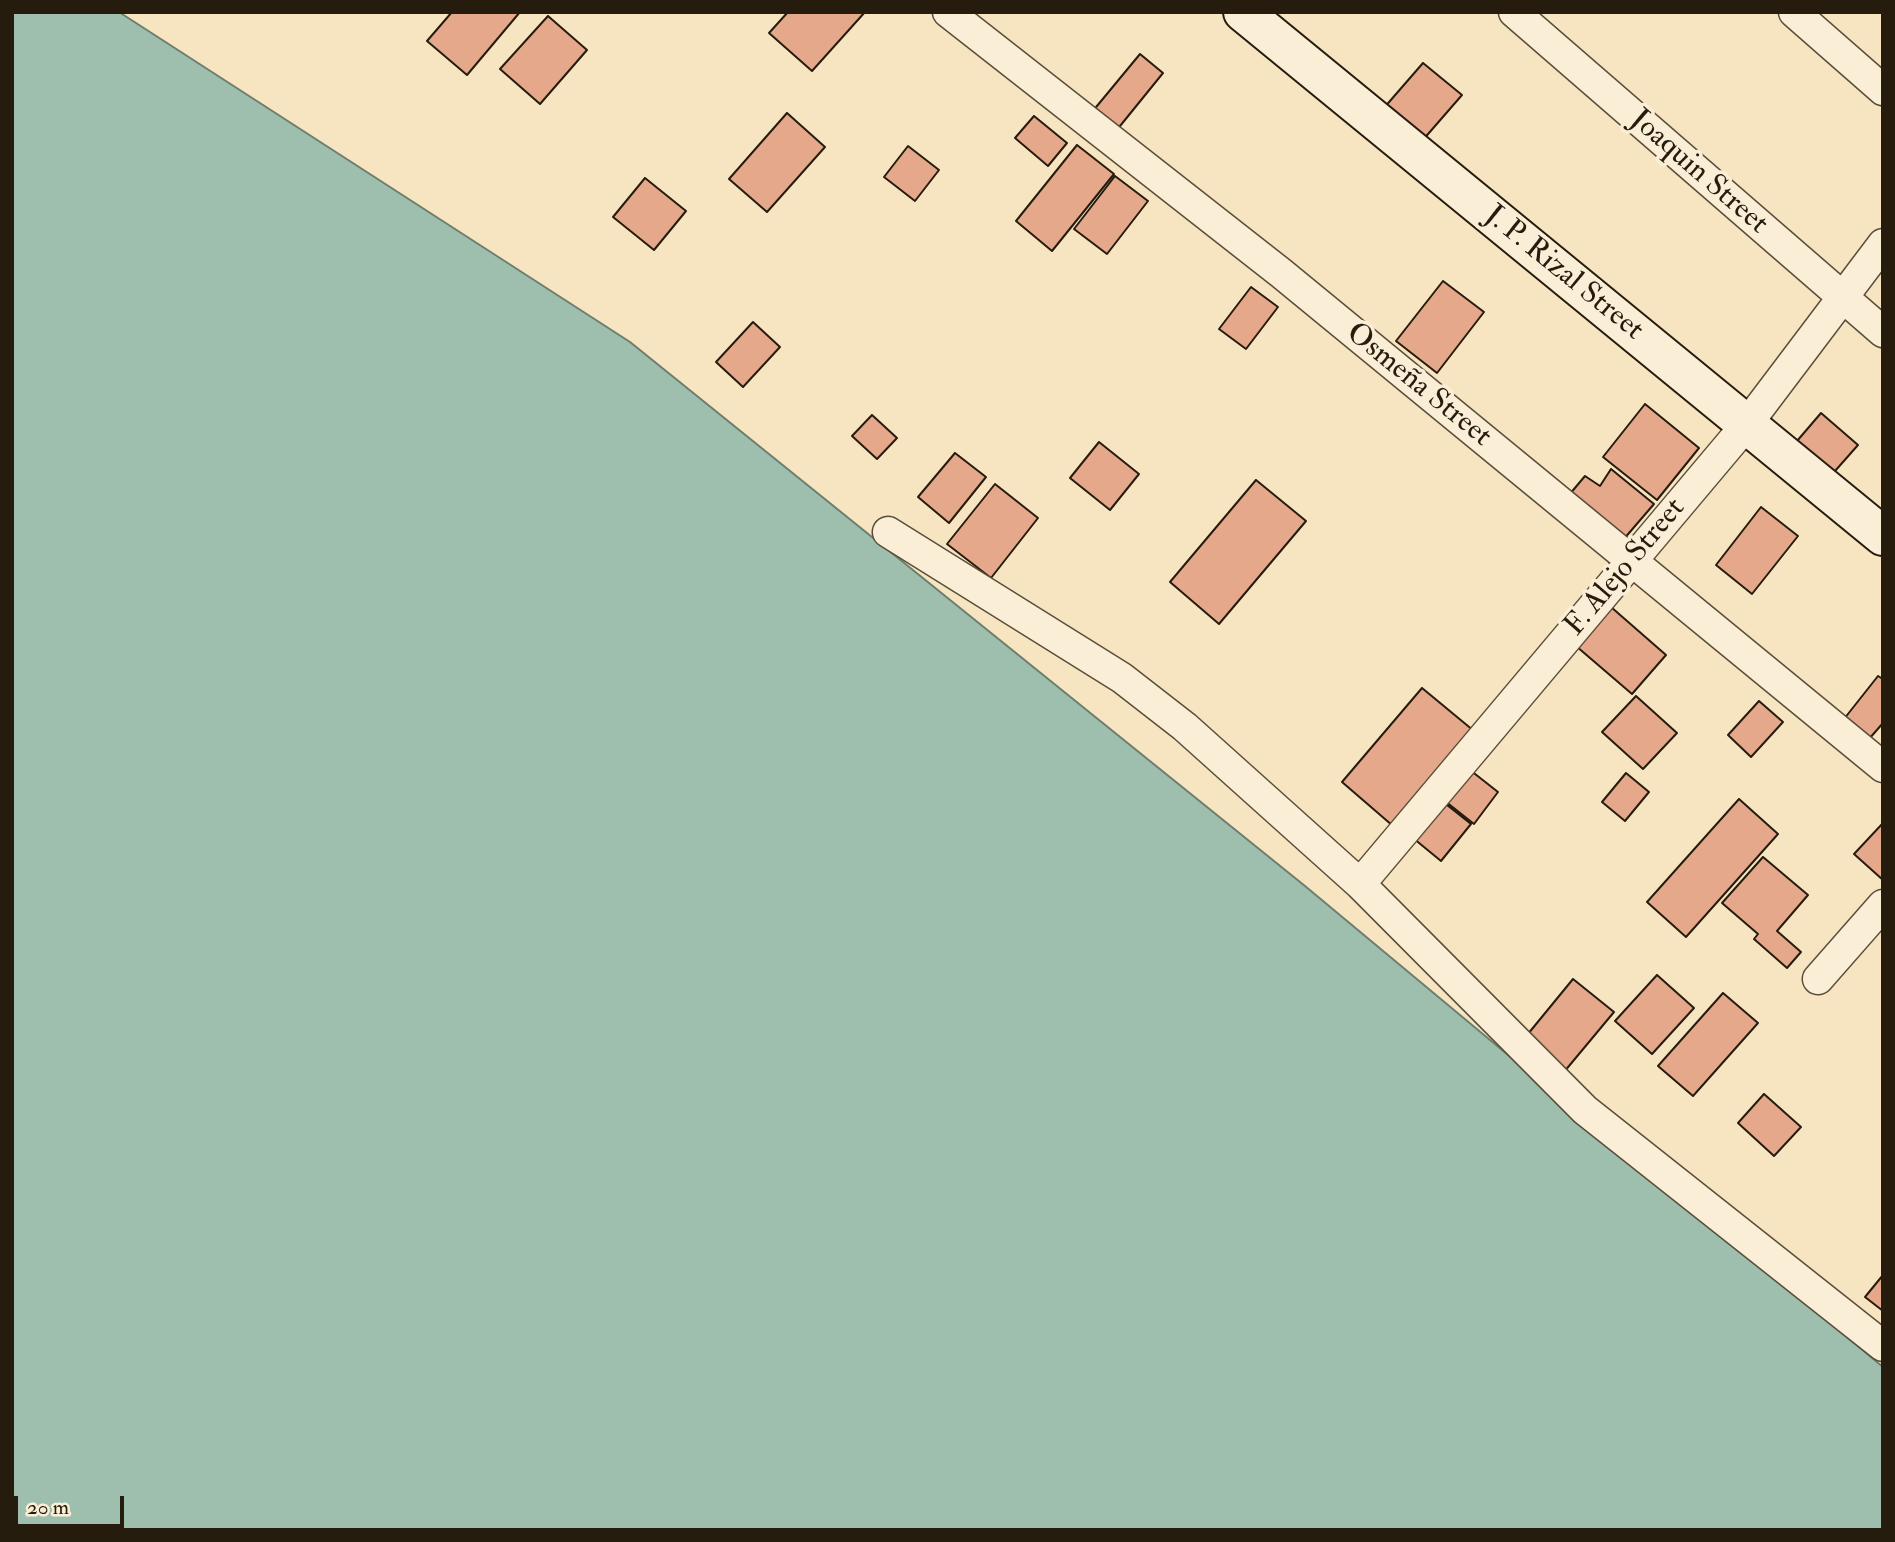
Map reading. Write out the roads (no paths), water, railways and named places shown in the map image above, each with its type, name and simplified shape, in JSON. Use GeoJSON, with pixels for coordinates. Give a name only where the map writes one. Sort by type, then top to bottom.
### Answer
{"type":"FeatureCollection","features":[{"type":"Feature","properties":{"kind":"main road","name":"J. P. Rizal Street"},"geometry":{"type":"LineString","coordinates":[[1243,12],[1883,536]]}},
{"type":"Feature","properties":{"kind":"street","name":"Osmeña Street"},"geometry":{"type":"LineString","coordinates":[[948,12],[1281,273],[1883,767]]}},
{"type":"Feature","properties":{"kind":"street","name":"Joaquin Street"},"geometry":{"type":"LineString","coordinates":[[1514,12],[1883,332]]}},
{"type":"Feature","properties":{"kind":"street"},"geometry":{"type":"LineString","coordinates":[[1794,12],[1883,90]]}},
{"type":"Feature","properties":{"kind":"street","name":"F. Alejo Street"},"geometry":{"type":"LineString","coordinates":[[1360,884],[1747,424],[1883,244]]}},
{"type":"Feature","properties":{"kind":"street"},"geometry":{"type":"LineString","coordinates":[[888,532],[1122,678],[1185,727],[1360,884],[1585,1110],[1883,1346]]}},
{"type":"Feature","properties":{"kind":"street"},"geometry":{"type":"LineString","coordinates":[[1818,979],[1883,905]]}}]}
